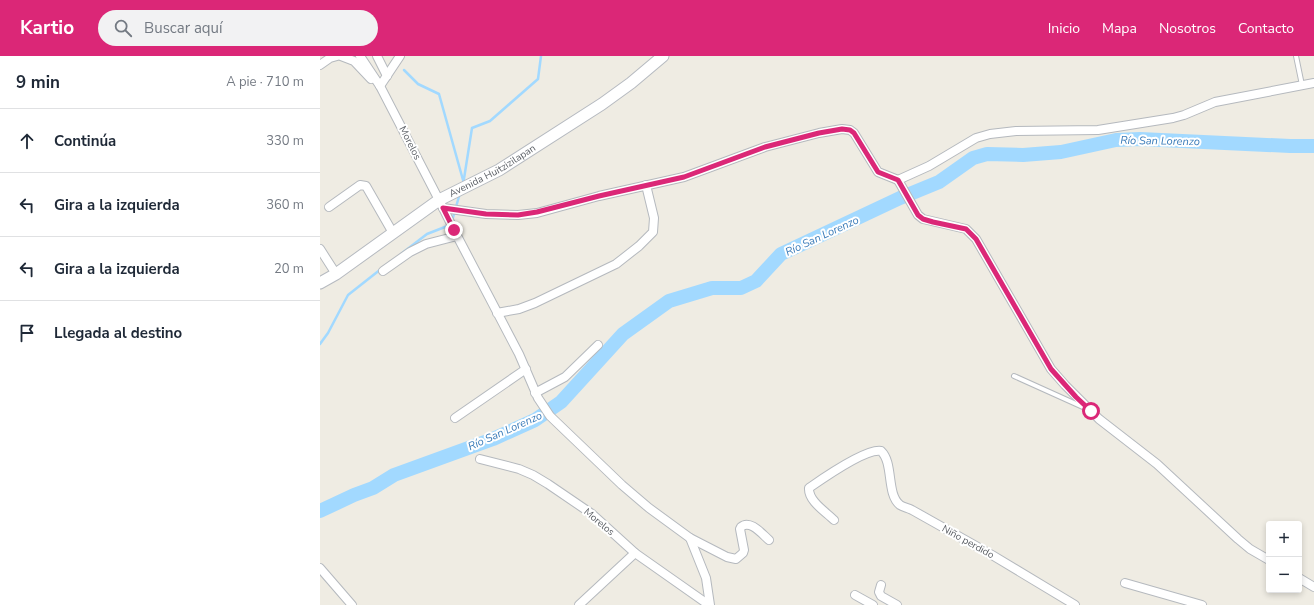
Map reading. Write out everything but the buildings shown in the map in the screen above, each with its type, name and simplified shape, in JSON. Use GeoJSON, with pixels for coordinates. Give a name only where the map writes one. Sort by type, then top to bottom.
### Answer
{"type":"FeatureCollection","features":[{"type":"Feature","properties":{"kind":"street"},"geometry":{"type":"LineString","coordinates":[[320,65],[330,58],[337,56]]}},
{"type":"Feature","properties":{"kind":"street"},"geometry":{"type":"LineString","coordinates":[[341,56],[354,61],[372,80],[380,86]]}},
{"type":"Feature","properties":{"kind":"street"},"geometry":{"type":"LineString","coordinates":[[360,56],[380,86]]}},
{"type":"Feature","properties":{"kind":"street"},"geometry":{"type":"LineString","coordinates":[[377,56],[387,76]]}},
{"type":"Feature","properties":{"kind":"street"},"geometry":{"type":"LineString","coordinates":[[380,86],[400,56]]}},
{"type":"Feature","properties":{"kind":"street","name":"Avenida Huitzizilapan"},"geometry":{"type":"LineString","coordinates":[[320,283],[336,274],[393,233],[444,206],[455,191],[499,170],[602,104],[631,83],[663,56]]}},
{"type":"Feature","properties":{"kind":"street"},"geometry":{"type":"LineString","coordinates":[[900,184],[976,138],[990,134],[1016,131],[1098,130],[1173,118],[1215,102],[1314,83]]}},
{"type":"Feature","properties":{"kind":"street","name":"Morelos"},"geometry":{"type":"LineString","coordinates":[[380,86],[444,206],[448,220],[526,369],[537,395],[550,416],[622,485],[649,508],[690,538],[727,557],[736,559],[744,550],[740,530],[743,524],[752,525],[770,540]]}},
{"type":"Feature","properties":{"kind":"street"},"geometry":{"type":"LineString","coordinates":[[444,206],[463,211],[486,214],[518,215],[537,212],[599,196],[684,177],[765,147],[819,133],[842,129],[850,130],[854,133],[878,172],[900,184],[918,215],[923,219],[966,229],[976,239],[1051,369],[1076,397],[1117,433],[1157,464],[1238,539],[1250,549],[1266,558]]}},
{"type":"Feature","properties":{"kind":"street"},"geometry":{"type":"LineString","coordinates":[[329,206],[360,185],[366,186],[393,233]]}},
{"type":"Feature","properties":{"kind":"street"},"geometry":{"type":"LineString","coordinates":[[497,313],[519,309],[535,303],[616,264],[639,246],[653,232],[654,218],[646,185]]}},
{"type":"Feature","properties":{"kind":"street"},"geometry":{"type":"LineString","coordinates":[[383,271],[410,252],[455,233]]}},
{"type":"Feature","properties":{"kind":"street"},"geometry":{"type":"LineString","coordinates":[[320,249],[336,274]]}},
{"type":"Feature","properties":{"kind":"street"},"geometry":{"type":"LineString","coordinates":[[537,395],[565,378],[598,345]]}},
{"type":"Feature","properties":{"kind":"street"},"geometry":{"type":"LineString","coordinates":[[455,418],[526,369]]}},
{"type":"Feature","properties":{"kind":"street","name":"Niño perdido"},"geometry":{"type":"LineString","coordinates":[[834,520],[809,494],[809,488],[846,464],[873,451],[881,451],[886,460],[892,490],[900,505],[912,510],[992,554],[1075,605]]}},
{"type":"Feature","properties":{"kind":"street","name":"Morelos"},"geometry":{"type":"LineString","coordinates":[[480,459],[519,469],[548,484],[592,514],[635,553],[710,605]]}},
{"type":"Feature","properties":{"kind":"street"},"geometry":{"type":"LineString","coordinates":[[690,538],[706,578],[710,605]]}},
{"type":"Feature","properties":{"kind":"street"},"geometry":{"type":"LineString","coordinates":[[579,605],[635,553]]}},
{"type":"Feature","properties":{"kind":"street"},"geometry":{"type":"LineString","coordinates":[[320,568],[352,605]]}},
{"type":"Feature","properties":{"kind":"street"},"geometry":{"type":"LineString","coordinates":[[1302,580],[1314,587]]}},
{"type":"Feature","properties":{"kind":"street"},"geometry":{"type":"LineString","coordinates":[[1125,583],[1202,605]]}},
{"type":"Feature","properties":{"kind":"street"},"geometry":{"type":"LineString","coordinates":[[881,585],[879,592],[881,596],[897,605]]}},
{"type":"Feature","properties":{"kind":"street"},"geometry":{"type":"LineString","coordinates":[[855,595],[873,605]]}},
{"type":"Feature","properties":{"kind":"lane"},"geometry":{"type":"LineString","coordinates":[[1296,56],[1302,86]]}},
{"type":"Feature","properties":{"kind":"lane"},"geometry":{"type":"LineString","coordinates":[[1014,376],[1091,411]]}},
{"type":"Feature","properties":{"kind":"waterway"},"geometry":{"type":"LineString","coordinates":[[463,185],[472,128],[490,121],[538,79],[541,56]]}},
{"type":"Feature","properties":{"kind":"waterway"},"geometry":{"type":"LineString","coordinates":[[404,70],[418,84],[439,94],[463,180]]}},
{"type":"Feature","properties":{"kind":"waterway","name":"Río San Lorenzo"},"geometry":{"type":"LineString","coordinates":[[320,511],[373,488],[394,475],[493,439],[535,420],[561,402],[623,334],[669,301],[712,288],[741,288],[756,281],[781,254],[900,198],[939,182],[973,158],[987,154],[1023,155],[1061,152],[1116,140],[1140,139],[1314,146]]}},
{"type":"Feature","properties":{"kind":"waterway"},"geometry":{"type":"LineString","coordinates":[[452,221],[460,193]]}},
{"type":"Feature","properties":{"kind":"waterway"},"geometry":{"type":"LineString","coordinates":[[401,254],[427,234],[450,225]]}},
{"type":"Feature","properties":{"kind":"waterway"},"geometry":{"type":"LineString","coordinates":[[320,344],[328,333],[348,295],[381,269]]}},
{"type":"Feature","properties":{"kind":"route"},"geometry":{"type":"LineString","coordinates":[[454,230],[443,208],[486,214],[518,215],[537,212],[599,196],[684,177],[765,147],[819,133],[842,129],[850,130],[854,133],[878,172],[898,180],[918,215],[923,219],[933,222],[966,229],[976,239],[1051,369],[1076,397],[1091,411]]}}]}
